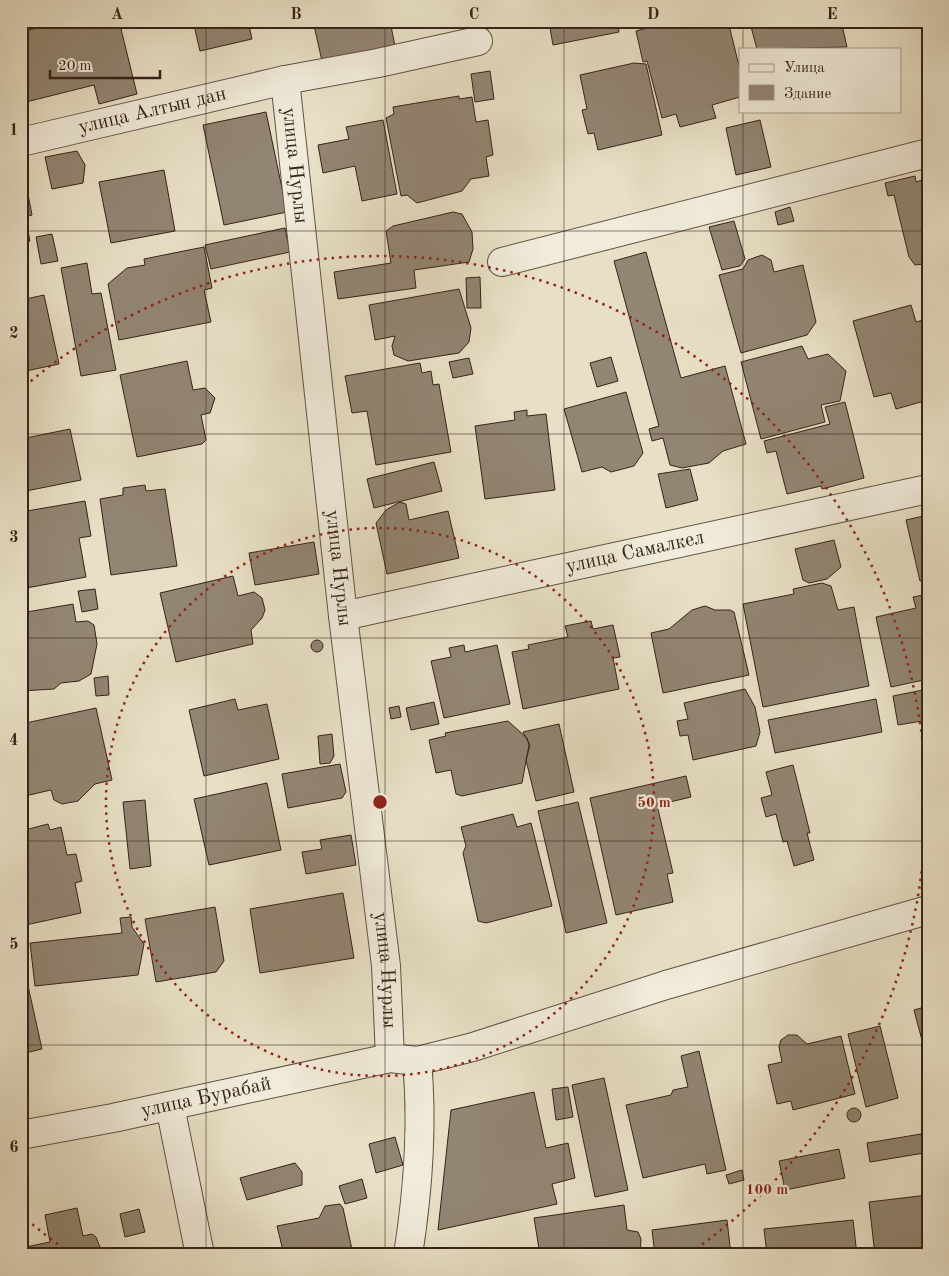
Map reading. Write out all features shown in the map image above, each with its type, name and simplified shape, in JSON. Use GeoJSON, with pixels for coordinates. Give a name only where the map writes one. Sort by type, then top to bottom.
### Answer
{"type":"FeatureCollection","features":[{"type":"Feature","properties":{"kind":"street","name":"улица Алтын дан"},"geometry":{"type":"LineString","coordinates":[[21,142],[285,80],[378,63],[478,41]]}},
{"type":"Feature","properties":{"kind":"street","name":"улица Нурлы"},"geometry":{"type":"LineString","coordinates":[[285,80],[343,616],[386,966],[390,1058]]}},
{"type":"Feature","properties":{"kind":"street"},"geometry":{"type":"LineString","coordinates":[[502,262],[928,153]]}},
{"type":"Feature","properties":{"kind":"street","name":"улица Самалкел"},"geometry":{"type":"LineString","coordinates":[[343,616],[928,489]]}},
{"type":"Feature","properties":{"kind":"street"},"geometry":{"type":"LineString","coordinates":[[408,1255],[414,1218],[421,1101],[417,1061],[473,1047],[666,985],[928,910]]}},
{"type":"Feature","properties":{"kind":"street","name":"улица Бурабай"},"geometry":{"type":"LineString","coordinates":[[21,1135],[170,1106],[390,1058],[417,1061]]}},
{"type":"Feature","properties":{"kind":"street"},"geometry":{"type":"LineString","coordinates":[[170,1106],[200,1255]]}},
{"type":"Feature","properties":{"kind":"building"},"geometry":{"type":"Polygon","coordinates":[[[64,21],[119,21],[137,94],[99,104],[94,85],[22,103],[21,32],[64,21]]]}},
{"type":"Feature","properties":{"kind":"building"},"geometry":{"type":"Polygon","coordinates":[[[193,21],[248,21],[252,39],[200,51],[193,21]]]}},
{"type":"Feature","properties":{"kind":"building"},"geometry":{"type":"Polygon","coordinates":[[[313,21],[390,21],[395,46],[322,61],[313,21]]]}},
{"type":"Feature","properties":{"kind":"building"},"geometry":{"type":"Polygon","coordinates":[[[471,21],[504,21],[473,29],[471,21]]]}},
{"type":"Feature","properties":{"kind":"building"},"geometry":{"type":"Polygon","coordinates":[[[544,21],[617,21],[619,32],[553,45],[549,22],[544,21]]]}},
{"type":"Feature","properties":{"kind":"building"},"geometry":{"type":"Polygon","coordinates":[[[674,21],[728,21],[739,66],[739,97],[712,105],[716,118],[680,127],[676,114],[662,118],[647,61],[643,62],[636,31],[674,21]]]}},
{"type":"Feature","properties":{"kind":"building"},"geometry":{"type":"Polygon","coordinates":[[[757,21],[841,21],[847,47],[757,48],[750,23],[757,21]]]}},
{"type":"Feature","properties":{"kind":"building"},"geometry":{"type":"Polygon","coordinates":[[[634,63],[646,64],[662,135],[598,150],[594,133],[588,134],[582,110],[587,109],[580,75],[634,63]]]}},
{"type":"Feature","properties":{"kind":"building"},"geometry":{"type":"Polygon","coordinates":[[[490,71],[494,99],[475,102],[471,74],[490,71]]]}},
{"type":"Feature","properties":{"kind":"building"},"geometry":{"type":"Polygon","coordinates":[[[459,96],[459,99],[472,97],[476,122],[488,120],[493,155],[486,157],[489,176],[471,179],[462,191],[417,203],[407,195],[401,196],[386,118],[394,114],[393,107],[459,96]]]}},
{"type":"Feature","properties":{"kind":"building"},"geometry":{"type":"Polygon","coordinates":[[[266,112],[287,212],[224,225],[203,125],[266,112]]]}},
{"type":"Feature","properties":{"kind":"building"},"geometry":{"type":"Polygon","coordinates":[[[383,120],[397,194],[362,201],[355,166],[323,173],[318,145],[349,139],[346,127],[383,120]]]}},
{"type":"Feature","properties":{"kind":"building"},"geometry":{"type":"Polygon","coordinates":[[[760,120],[771,167],[736,175],[726,128],[760,120]]]}},
{"type":"Feature","properties":{"kind":"building"},"geometry":{"type":"Polygon","coordinates":[[[77,151],[85,165],[83,183],[52,189],[45,157],[77,151]]]}},
{"type":"Feature","properties":{"kind":"building"},"geometry":{"type":"Polygon","coordinates":[[[164,170],[175,231],[111,243],[99,182],[164,170]]]}},
{"type":"Feature","properties":{"kind":"building"},"geometry":{"type":"Polygon","coordinates":[[[915,176],[916,182],[922,180],[928,202],[928,260],[924,264],[915,265],[909,257],[894,195],[888,196],[885,183],[915,176]]]}},
{"type":"Feature","properties":{"kind":"building"},"geometry":{"type":"Polygon","coordinates":[[[26,184],[32,215],[25,217],[30,241],[21,243],[21,185],[26,184]]]}},
{"type":"Feature","properties":{"kind":"building"},"geometry":{"type":"Polygon","coordinates":[[[790,207],[794,221],[778,225],[775,212],[790,207]]]}},
{"type":"Feature","properties":{"kind":"building"},"geometry":{"type":"Polygon","coordinates":[[[453,212],[462,214],[472,232],[473,249],[469,262],[414,270],[416,288],[338,299],[334,272],[391,263],[386,231],[393,226],[453,212]]]}},
{"type":"Feature","properties":{"kind":"building"},"geometry":{"type":"Polygon","coordinates":[[[734,221],[745,259],[740,266],[722,270],[709,227],[734,221]]]}},
{"type":"Feature","properties":{"kind":"building"},"geometry":{"type":"Polygon","coordinates":[[[285,228],[290,252],[211,269],[205,245],[285,228]]]}},
{"type":"Feature","properties":{"kind":"building"},"geometry":{"type":"Polygon","coordinates":[[[52,234],[58,261],[41,264],[36,237],[52,234]]]}},
{"type":"Feature","properties":{"kind":"building"},"geometry":{"type":"Polygon","coordinates":[[[204,247],[212,288],[204,290],[211,322],[119,340],[108,284],[127,268],[145,265],[144,259],[204,247]]]}},
{"type":"Feature","properties":{"kind":"building"},"geometry":{"type":"Polygon","coordinates":[[[646,252],[681,378],[725,366],[746,444],[723,451],[709,463],[682,468],[670,465],[663,438],[652,441],[649,429],[659,426],[614,261],[646,252]]]}},
{"type":"Feature","properties":{"kind":"building"},"geometry":{"type":"Polygon","coordinates":[[[762,255],[771,260],[774,272],[803,265],[816,322],[807,335],[741,353],[719,275],[743,269],[748,260],[762,255]]]}},
{"type":"Feature","properties":{"kind":"building"},"geometry":{"type":"Polygon","coordinates":[[[87,263],[92,294],[101,293],[116,370],[81,376],[61,268],[87,263]]]}},
{"type":"Feature","properties":{"kind":"building"},"geometry":{"type":"Polygon","coordinates":[[[480,277],[481,308],[467,308],[466,278],[480,277]]]}},
{"type":"Feature","properties":{"kind":"building"},"geometry":{"type":"Polygon","coordinates":[[[459,289],[471,328],[469,342],[459,353],[408,361],[394,355],[392,346],[395,336],[375,340],[369,305],[459,289]]]}},
{"type":"Feature","properties":{"kind":"building"},"geometry":{"type":"Polygon","coordinates":[[[44,295],[59,364],[21,372],[21,300],[44,295]]]}},
{"type":"Feature","properties":{"kind":"building"},"geometry":{"type":"Polygon","coordinates":[[[911,305],[916,322],[923,320],[928,337],[928,381],[923,383],[928,400],[896,409],[891,393],[874,397],[853,321],[911,305]]]}},
{"type":"Feature","properties":{"kind":"building"},"geometry":{"type":"Polygon","coordinates":[[[802,346],[808,359],[828,354],[846,371],[840,401],[821,405],[825,422],[761,439],[741,362],[802,346]]]}},
{"type":"Feature","properties":{"kind":"building"},"geometry":{"type":"Polygon","coordinates":[[[611,357],[618,381],[597,387],[590,363],[611,357]]]}},
{"type":"Feature","properties":{"kind":"building"},"geometry":{"type":"Polygon","coordinates":[[[469,358],[473,374],[453,378],[449,362],[469,358]]]}},
{"type":"Feature","properties":{"kind":"building"},"geometry":{"type":"Polygon","coordinates":[[[187,361],[193,390],[205,388],[215,398],[210,413],[201,415],[206,440],[202,444],[137,457],[120,375],[187,361]]]}},
{"type":"Feature","properties":{"kind":"building"},"geometry":{"type":"Polygon","coordinates":[[[420,363],[422,373],[431,371],[433,385],[439,384],[451,452],[376,465],[367,411],[352,413],[345,376],[420,363]]]}},
{"type":"Feature","properties":{"kind":"building"},"geometry":{"type":"Polygon","coordinates":[[[626,392],[643,453],[634,466],[611,472],[602,467],[582,472],[564,409],[626,392]]]}},
{"type":"Feature","properties":{"kind":"building"},"geometry":{"type":"Polygon","coordinates":[[[845,402],[864,478],[822,489],[821,486],[787,494],[776,451],[767,453],[764,441],[830,424],[825,407],[845,402]]]}},
{"type":"Feature","properties":{"kind":"building"},"geometry":{"type":"Polygon","coordinates":[[[527,410],[527,416],[546,414],[555,490],[485,499],[475,426],[515,420],[514,412],[527,410]]]}},
{"type":"Feature","properties":{"kind":"building"},"geometry":{"type":"Polygon","coordinates":[[[70,429],[81,480],[21,492],[21,439],[70,429]]]}},
{"type":"Feature","properties":{"kind":"building"},"geometry":{"type":"Polygon","coordinates":[[[434,462],[442,491],[374,508],[367,479],[434,462]]]}},
{"type":"Feature","properties":{"kind":"building"},"geometry":{"type":"Polygon","coordinates":[[[690,469],[698,500],[666,508],[658,474],[690,469]]]}},
{"type":"Feature","properties":{"kind":"building"},"geometry":{"type":"Polygon","coordinates":[[[145,485],[146,491],[165,489],[177,566],[111,575],[100,499],[123,495],[123,488],[145,485]]]}},
{"type":"Feature","properties":{"kind":"building"},"geometry":{"type":"Polygon","coordinates":[[[85,501],[91,536],[79,538],[86,577],[21,589],[21,512],[85,501]]]}},
{"type":"Feature","properties":{"kind":"building"},"geometry":{"type":"Polygon","coordinates":[[[400,502],[406,504],[409,520],[448,511],[459,558],[387,574],[376,523],[386,510],[400,502]]]}},
{"type":"Feature","properties":{"kind":"building"},"geometry":{"type":"Polygon","coordinates":[[[928,515],[928,579],[920,581],[906,520],[928,515]]]}},
{"type":"Feature","properties":{"kind":"building"},"geometry":{"type":"Polygon","coordinates":[[[834,540],[841,567],[827,579],[809,583],[803,580],[795,549],[834,540]]]}},
{"type":"Feature","properties":{"kind":"building"},"geometry":{"type":"Polygon","coordinates":[[[314,542],[319,574],[255,585],[249,553],[314,542]]]}},
{"type":"Feature","properties":{"kind":"building"},"geometry":{"type":"Polygon","coordinates":[[[233,576],[238,596],[254,592],[262,598],[265,610],[262,618],[251,630],[253,644],[176,662],[160,593],[233,576]]]}},
{"type":"Feature","properties":{"kind":"building"},"geometry":{"type":"Polygon","coordinates":[[[822,583],[831,586],[838,610],[854,607],[869,686],[763,707],[743,604],[794,594],[793,589],[822,583]]]}},
{"type":"Feature","properties":{"kind":"building"},"geometry":{"type":"Polygon","coordinates":[[[95,589],[98,609],[82,612],[78,591],[95,589]]]}},
{"type":"Feature","properties":{"kind":"building"},"geometry":{"type":"Polygon","coordinates":[[[928,594],[928,679],[891,687],[876,617],[916,608],[913,597],[928,594]]]}},
{"type":"Feature","properties":{"kind":"building"},"geometry":{"type":"Polygon","coordinates":[[[73,604],[76,622],[88,621],[94,625],[97,644],[91,674],[79,681],[61,683],[54,689],[21,691],[21,613],[73,604]]]}},
{"type":"Feature","properties":{"kind":"building"},"geometry":{"type":"Polygon","coordinates":[[[705,606],[715,610],[730,610],[734,612],[749,675],[663,693],[651,633],[669,629],[692,610],[705,606]]]}},
{"type":"Feature","properties":{"kind":"building"},"geometry":{"type":"Polygon","coordinates":[[[591,621],[593,629],[613,625],[620,657],[613,658],[619,689],[523,709],[512,652],[529,649],[528,645],[568,637],[565,626],[591,621]]]}},
{"type":"Feature","properties":{"kind":"building"},"geometry":{"type":"Polygon","coordinates":[[[315,640],[319,640],[323,646],[319,652],[315,652],[311,648],[311,644],[315,640]]]}},
{"type":"Feature","properties":{"kind":"building"},"geometry":{"type":"Polygon","coordinates":[[[464,645],[465,652],[497,645],[510,704],[444,718],[431,661],[451,657],[449,648],[464,645]]]}},
{"type":"Feature","properties":{"kind":"building"},"geometry":{"type":"Polygon","coordinates":[[[108,676],[109,695],[96,696],[94,678],[108,676]]]}},
{"type":"Feature","properties":{"kind":"building"},"geometry":{"type":"Polygon","coordinates":[[[745,689],[755,707],[760,732],[756,746],[693,760],[688,735],[680,736],[677,721],[688,719],[684,703],[745,689]]]}},
{"type":"Feature","properties":{"kind":"building"},"geometry":{"type":"Polygon","coordinates":[[[928,689],[928,720],[898,725],[893,696],[928,689]]]}},
{"type":"Feature","properties":{"kind":"building"},"geometry":{"type":"Polygon","coordinates":[[[235,699],[238,710],[267,704],[279,759],[204,776],[189,710],[235,699]]]}},
{"type":"Feature","properties":{"kind":"building"},"geometry":{"type":"Polygon","coordinates":[[[876,699],[882,732],[775,753],[768,720],[876,699]]]}},
{"type":"Feature","properties":{"kind":"building"},"geometry":{"type":"Polygon","coordinates":[[[434,702],[439,724],[411,730],[406,708],[434,702]]]}},
{"type":"Feature","properties":{"kind":"building"},"geometry":{"type":"Polygon","coordinates":[[[399,706],[401,717],[391,719],[389,708],[399,706]]]}},
{"type":"Feature","properties":{"kind":"building"},"geometry":{"type":"Polygon","coordinates":[[[96,708],[112,780],[95,784],[78,801],[62,804],[54,800],[51,790],[25,796],[21,781],[21,724],[96,708]]]}},
{"type":"Feature","properties":{"kind":"building"},"geometry":{"type":"Polygon","coordinates":[[[508,721],[527,738],[529,745],[522,783],[462,796],[456,794],[451,770],[436,773],[429,740],[446,736],[445,733],[508,721]]]}},
{"type":"Feature","properties":{"kind":"building"},"geometry":{"type":"Polygon","coordinates":[[[928,723],[928,751],[922,725],[928,723]]]}},
{"type":"Feature","properties":{"kind":"building"},"geometry":{"type":"Polygon","coordinates":[[[559,724],[574,792],[536,801],[526,760],[530,745],[523,732],[559,724]]]}},
{"type":"Feature","properties":{"kind":"building"},"geometry":{"type":"Polygon","coordinates":[[[332,734],[334,756],[330,763],[320,764],[318,736],[332,734]]]}},
{"type":"Feature","properties":{"kind":"building"},"geometry":{"type":"Polygon","coordinates":[[[340,764],[346,792],[342,798],[288,808],[282,774],[340,764]]]}},
{"type":"Feature","properties":{"kind":"building"},"geometry":{"type":"Polygon","coordinates":[[[793,765],[810,833],[807,833],[814,860],[794,866],[787,841],[783,842],[776,814],[766,817],[761,798],[772,795],[766,772],[793,765]]]}},
{"type":"Feature","properties":{"kind":"building"},"geometry":{"type":"Polygon","coordinates":[[[686,776],[691,797],[657,805],[673,873],[667,874],[673,902],[616,915],[590,798],[686,776]]]}},
{"type":"Feature","properties":{"kind":"building"},"geometry":{"type":"Polygon","coordinates":[[[267,783],[281,850],[209,865],[194,799],[267,783]]]}},
{"type":"Feature","properties":{"kind":"building"},"geometry":{"type":"Polygon","coordinates":[[[145,800],[151,866],[130,869],[123,802],[145,800]]]}},
{"type":"Feature","properties":{"kind":"building"},"geometry":{"type":"Polygon","coordinates":[[[578,802],[607,923],[566,933],[538,811],[578,802]]]}},
{"type":"Feature","properties":{"kind":"building"},"geometry":{"type":"Polygon","coordinates":[[[513,814],[517,827],[531,823],[552,906],[486,923],[478,921],[463,853],[466,846],[461,827],[513,814]]]}},
{"type":"Feature","properties":{"kind":"building"},"geometry":{"type":"Polygon","coordinates":[[[48,824],[50,830],[61,827],[67,855],[76,854],[82,881],[75,883],[81,913],[21,926],[21,831],[48,824]]]}},
{"type":"Feature","properties":{"kind":"building"},"geometry":{"type":"Polygon","coordinates":[[[351,835],[356,865],[306,874],[302,852],[322,849],[320,840],[351,835]]]}},
{"type":"Feature","properties":{"kind":"building"},"geometry":{"type":"Polygon","coordinates":[[[343,893],[354,958],[260,973],[250,909],[343,893]]]}},
{"type":"Feature","properties":{"kind":"building"},"geometry":{"type":"Polygon","coordinates":[[[215,907],[224,961],[216,972],[156,982],[145,919],[215,907]]]}},
{"type":"Feature","properties":{"kind":"building"},"geometry":{"type":"Polygon","coordinates":[[[131,917],[132,927],[144,944],[138,975],[35,986],[30,943],[122,933],[120,918],[131,917]]]}},
{"type":"Feature","properties":{"kind":"building"},"geometry":{"type":"Polygon","coordinates":[[[21,954],[42,1049],[21,1054],[21,954]]]}},
{"type":"Feature","properties":{"kind":"building"},"geometry":{"type":"Polygon","coordinates":[[[928,1006],[928,1063],[914,1010],[928,1006]]]}},
{"type":"Feature","properties":{"kind":"building"},"geometry":{"type":"Polygon","coordinates":[[[880,1026],[898,1098],[866,1107],[848,1034],[880,1026]]]}},
{"type":"Feature","properties":{"kind":"building"},"geometry":{"type":"Polygon","coordinates":[[[788,1035],[797,1035],[807,1044],[841,1036],[855,1094],[793,1110],[791,1101],[777,1104],[768,1065],[782,1062],[779,1047],[781,1040],[788,1035]]]}},
{"type":"Feature","properties":{"kind":"building"},"geometry":{"type":"Polygon","coordinates":[[[699,1051],[726,1170],[707,1174],[705,1164],[643,1178],[626,1105],[671,1095],[673,1090],[688,1087],[681,1056],[699,1051]]]}},
{"type":"Feature","properties":{"kind":"building"},"geometry":{"type":"Polygon","coordinates":[[[604,1078],[628,1190],[595,1197],[572,1085],[604,1078]]]}},
{"type":"Feature","properties":{"kind":"building"},"geometry":{"type":"Polygon","coordinates":[[[568,1087],[573,1117],[556,1120],[552,1089],[568,1087]]]}},
{"type":"Feature","properties":{"kind":"building"},"geometry":{"type":"Polygon","coordinates":[[[534,1092],[546,1148],[568,1143],[575,1178],[552,1184],[557,1204],[438,1230],[451,1110],[534,1092]]]}},
{"type":"Feature","properties":{"kind":"building"},"geometry":{"type":"Polygon","coordinates":[[[854,1108],[859,1110],[861,1115],[859,1120],[854,1122],[849,1120],[847,1115],[849,1110],[854,1108]]]}},
{"type":"Feature","properties":{"kind":"building"},"geometry":{"type":"Polygon","coordinates":[[[921,1134],[924,1153],[870,1162],[867,1143],[921,1134]]]}},
{"type":"Feature","properties":{"kind":"building"},"geometry":{"type":"Polygon","coordinates":[[[395,1137],[403,1165],[376,1173],[369,1144],[395,1137]]]}},
{"type":"Feature","properties":{"kind":"building"},"geometry":{"type":"Polygon","coordinates":[[[839,1149],[845,1178],[785,1190],[779,1161],[839,1149]]]}},
{"type":"Feature","properties":{"kind":"building"},"geometry":{"type":"Polygon","coordinates":[[[295,1163],[302,1172],[302,1185],[247,1200],[240,1178],[295,1163]]]}},
{"type":"Feature","properties":{"kind":"building"},"geometry":{"type":"Polygon","coordinates":[[[742,1170],[744,1180],[729,1184],[726,1175],[742,1170]]]}},
{"type":"Feature","properties":{"kind":"building"},"geometry":{"type":"Polygon","coordinates":[[[362,1179],[367,1198],[345,1204],[339,1186],[362,1179]]]}},
{"type":"Feature","properties":{"kind":"building"},"geometry":{"type":"Polygon","coordinates":[[[928,1195],[928,1255],[875,1255],[869,1202],[928,1195]]]}},
{"type":"Feature","properties":{"kind":"building"},"geometry":{"type":"Polygon","coordinates":[[[340,1204],[343,1208],[353,1254],[365,1252],[366,1255],[284,1255],[277,1226],[319,1218],[325,1206],[340,1204]]]}},
{"type":"Feature","properties":{"kind":"building"},"geometry":{"type":"Polygon","coordinates":[[[624,1205],[627,1230],[638,1232],[641,1239],[640,1255],[540,1255],[534,1218],[624,1205]]]}},
{"type":"Feature","properties":{"kind":"building"},"geometry":{"type":"Polygon","coordinates":[[[77,1208],[83,1236],[92,1234],[96,1237],[103,1255],[21,1255],[21,1248],[50,1242],[45,1215],[77,1208]]]}},
{"type":"Feature","properties":{"kind":"building"},"geometry":{"type":"Polygon","coordinates":[[[139,1209],[145,1232],[125,1237],[120,1214],[139,1209]]]}},
{"type":"Feature","properties":{"kind":"building"},"geometry":{"type":"Polygon","coordinates":[[[727,1220],[731,1255],[655,1255],[652,1230],[727,1220]]]}},
{"type":"Feature","properties":{"kind":"building"},"geometry":{"type":"Polygon","coordinates":[[[853,1220],[857,1255],[767,1255],[764,1229],[853,1220]]]}}]}
